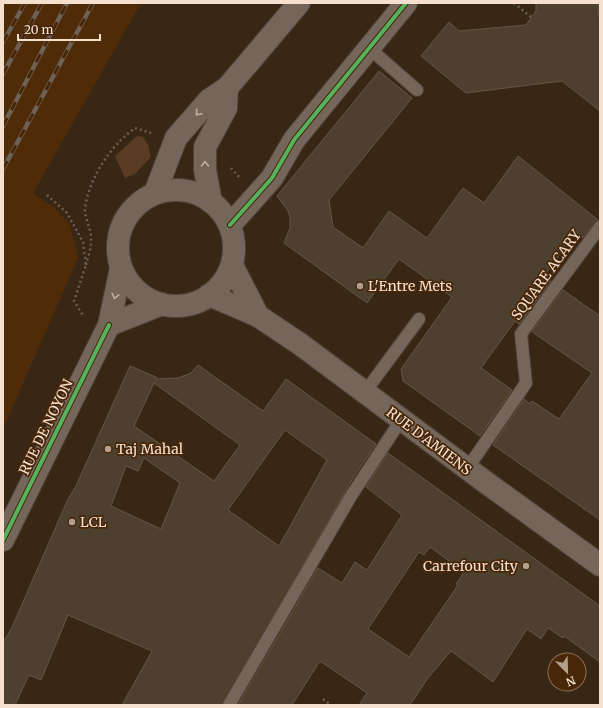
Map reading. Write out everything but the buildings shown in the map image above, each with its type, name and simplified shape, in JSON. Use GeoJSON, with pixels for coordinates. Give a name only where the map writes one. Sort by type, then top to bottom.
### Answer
{"type":"FeatureCollection","features":[{"type":"Feature","properties":{"kind":"main road"},"geometry":{"type":"LineString","coordinates":[[155,192],[176,138],[209,100],[227,88],[299,3]]}},
{"type":"Feature","properties":{"kind":"main road"},"geometry":{"type":"LineString","coordinates":[[230,225],[272,178],[294,140],[406,3]]}},
{"type":"Feature","properties":{"kind":"main road"},"geometry":{"type":"LineString","coordinates":[[211,202],[205,170],[204,147],[226,108],[227,88]]}},
{"type":"Feature","properties":{"kind":"main road"},"geometry":{"type":"LineString","coordinates":[[181,190],[202,195],[222,212],[230,225],[235,250],[232,267],[224,283],[209,295],[186,305],[162,304],[149,300],[137,291],[121,268],[118,249],[120,231],[128,214],[143,200],[155,192],[181,190]]}},
{"type":"Feature","properties":{"kind":"main road","name":"RUE D'AMIENS"},"geometry":{"type":"LineString","coordinates":[[232,267],[258,316]]}},
{"type":"Feature","properties":{"kind":"main road","name":"RUE DE NOYON"},"geometry":{"type":"LineString","coordinates":[[3,540],[107,328],[121,268]]}},
{"type":"Feature","properties":{"kind":"main road","name":"RUE D'AMIENS"},"geometry":{"type":"LineString","coordinates":[[209,295],[258,316],[365,392],[466,469],[600,565]]}},
{"type":"Feature","properties":{"kind":"main road"},"geometry":{"type":"LineString","coordinates":[[107,328],[162,304]]}},
{"type":"Feature","properties":{"kind":"lane"},"geometry":{"type":"LineString","coordinates":[[369,48],[417,90]]}},
{"type":"Feature","properties":{"kind":"lane","name":"SQUARE ACARY"},"geometry":{"type":"LineString","coordinates":[[466,469],[526,384],[521,334],[600,227]]}},
{"type":"Feature","properties":{"kind":"lane"},"geometry":{"type":"LineString","coordinates":[[365,392],[418,319]]}},
{"type":"Feature","properties":{"kind":"lane"},"geometry":{"type":"LineString","coordinates":[[229,705],[351,496],[401,420]]}},
{"type":"Feature","properties":{"kind":"path"},"geometry":{"type":"LineString","coordinates":[[514,3],[532,18]]}},
{"type":"Feature","properties":{"kind":"path"},"geometry":{"type":"LineString","coordinates":[[47,196],[67,213],[83,242],[86,265],[74,301],[85,318],[107,328]]}},
{"type":"Feature","properties":{"kind":"path"},"geometry":{"type":"LineString","coordinates":[[322,699],[331,705]]}},
{"type":"Feature","properties":{"kind":"shaded area"},"geometry":{"type":"Polygon","coordinates":[[[3,3],[141,3],[33,193],[55,208],[70,225],[78,258],[3,429],[3,3]]]}},
{"type":"Feature","properties":{"kind":"shaded area"},"geometry":{"type":"Polygon","coordinates":[[[137,136],[143,137],[148,145],[151,157],[135,174],[125,178],[115,156],[137,136]]]}},
{"type":"Feature","properties":{"kind":"railway"},"geometry":{"type":"LineString","coordinates":[[3,42],[25,3]]}},
{"type":"Feature","properties":{"kind":"railway"},"geometry":{"type":"LineString","coordinates":[[3,74],[42,3]]}},
{"type":"Feature","properties":{"kind":"railway"},"geometry":{"type":"LineString","coordinates":[[3,126],[67,3]]}},
{"type":"Feature","properties":{"kind":"railway"},"geometry":{"type":"LineString","coordinates":[[3,169],[93,3]]}},
{"type":"Feature","properties":{"kind":"cycle path"},"geometry":{"type":"LineString","coordinates":[[230,225],[272,178],[294,140],[406,3]]}},
{"type":"Feature","properties":{"kind":"cycle path"},"geometry":{"type":"LineString","coordinates":[[3,540],[109,325]]}},
{"type":"Feature","properties":{"kind":"place","name":"L'Entre Mets"},"geometry":{"type":"Point","coordinates":[360,286]}},
{"type":"Feature","properties":{"kind":"place","name":"Taj Mahal"},"geometry":{"type":"Point","coordinates":[108,449]}},
{"type":"Feature","properties":{"kind":"place","name":"LCL"},"geometry":{"type":"Point","coordinates":[72,522]}},
{"type":"Feature","properties":{"kind":"place","name":"Carrefour City"},"geometry":{"type":"Point","coordinates":[526,566]}}]}
